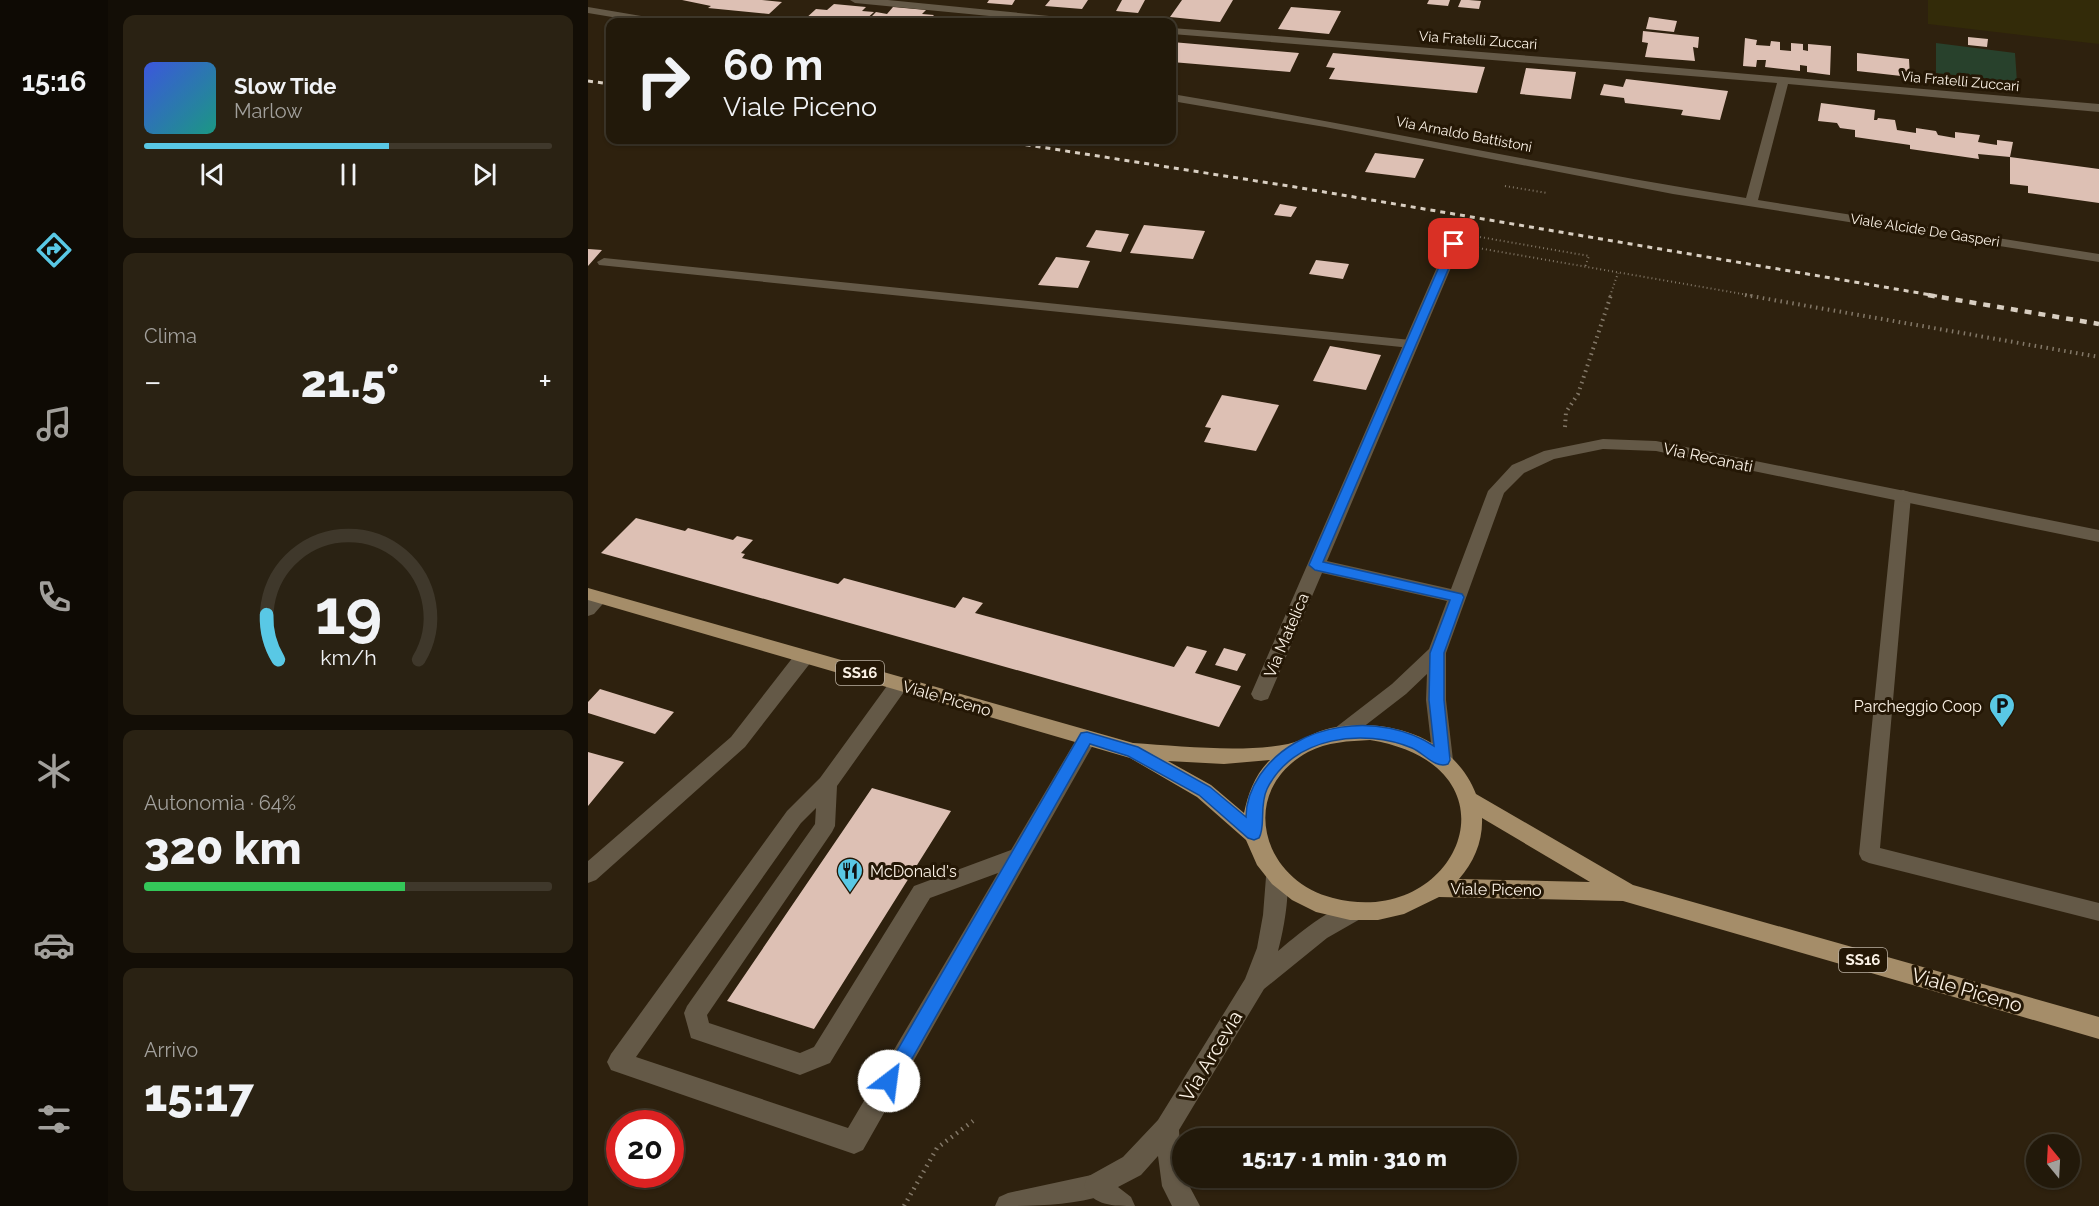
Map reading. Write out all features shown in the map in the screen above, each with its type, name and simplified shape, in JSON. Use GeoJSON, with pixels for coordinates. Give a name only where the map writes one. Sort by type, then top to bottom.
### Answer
{"type":"FeatureCollection","features":[{"type":"Feature","properties":{"kind":"main road","name":"Viale Piceno"},"geometry":{"type":"LineString","coordinates":[[592,600],[804,657],[1133,751],[1224,756],[1293,751]]}},
{"type":"Feature","properties":{"kind":"main road","name":"Viale Piceno"},"geometry":{"type":"LineString","coordinates":[[1370,732],[1396,736],[1421,746],[1443,760],[1458,778],[1469,800],[1473,824],[1468,847],[1456,869],[1437,888],[1413,902],[1384,910],[1354,911],[1325,906],[1298,894],[1277,877],[1262,856],[1254,834],[1253,810],[1260,788],[1274,767],[1293,751],[1316,740],[1342,733],[1370,732]]}},
{"type":"Feature","properties":{"kind":"main road","name":"Viale Piceno"},"geometry":{"type":"LineString","coordinates":[[1133,751],[1204,791],[1254,834]]}},
{"type":"Feature","properties":{"kind":"main road","name":"Viale Piceno"},"geometry":{"type":"LineString","coordinates":[[1469,800],[1627,892],[2099,1028]]}},
{"type":"Feature","properties":{"kind":"main road","name":"Viale Piceno"},"geometry":{"type":"LineString","coordinates":[[1437,888],[1627,892]]}},
{"type":"Feature","properties":{"kind":"street"},"geometry":{"type":"LineString","coordinates":[[588,9],[600,0]]}},
{"type":"Feature","properties":{"kind":"street"},"geometry":{"type":"LineString","coordinates":[[855,0],[1039,18]]}},
{"type":"Feature","properties":{"kind":"street"},"geometry":{"type":"LineString","coordinates":[[588,9],[637,18]]}},
{"type":"Feature","properties":{"kind":"street","name":"Via Fratelli Zuccari"},"geometry":{"type":"LineString","coordinates":[[1176,30],[2099,108]]}},
{"type":"Feature","properties":{"kind":"street"},"geometry":{"type":"LineString","coordinates":[[1751,202],[1783,81]]}},
{"type":"Feature","properties":{"kind":"street","name":"Via Arnaldo Battistoni"},"geometry":{"type":"LineString","coordinates":[[1176,99],[1325,123],[1673,190],[1751,202]]}},
{"type":"Feature","properties":{"kind":"street","name":"Viale Alcide De Gasperi"},"geometry":{"type":"LineString","coordinates":[[1751,202],[2099,258]]}},
{"type":"Feature","properties":{"kind":"street","name":"Via Matelica"},"geometry":{"type":"LineString","coordinates":[[1261,694],[1454,244]]}},
{"type":"Feature","properties":{"kind":"street"},"geometry":{"type":"LineString","coordinates":[[604,262],[1411,344]]}},
{"type":"Feature","properties":{"kind":"street","name":"Via Recanati"},"geometry":{"type":"LineString","coordinates":[[1443,760],[1436,700],[1437,653],[1496,491],[1518,469],[1550,455],[1603,444],[1656,446],[2099,537]]}},
{"type":"Feature","properties":{"kind":"street"},"geometry":{"type":"LineString","coordinates":[[1903,496],[1869,854],[2099,912]]}},
{"type":"Feature","properties":{"kind":"street"},"geometry":{"type":"LineString","coordinates":[[1315,565],[1458,597]]}},
{"type":"Feature","properties":{"kind":"street","name":"Via Recanati"},"geometry":{"type":"LineString","coordinates":[[1342,733],[1399,689],[1437,653]]}},
{"type":"Feature","properties":{"kind":"street"},"geometry":{"type":"LineString","coordinates":[[588,874],[738,742],[804,657]]}},
{"type":"Feature","properties":{"kind":"street"},"geometry":{"type":"LineString","coordinates":[[899,684],[827,784],[794,817],[619,1062],[854,1142],[1087,738]]}},
{"type":"Feature","properties":{"kind":"street"},"geometry":{"type":"LineString","coordinates":[[827,784],[825,826],[695,1013],[699,1030],[800,1064],[822,1055],[922,892],[1019,856]]}},
{"type":"Feature","properties":{"kind":"street","name":"Via Arcevia"},"geometry":{"type":"LineString","coordinates":[[1008,1206],[1096,1186],[1132,1166],[1167,1128],[1255,984],[1268,948],[1274,915],[1277,877]]}},
{"type":"Feature","properties":{"kind":"street","name":"Via Arcevia"},"geometry":{"type":"LineString","coordinates":[[1255,984],[1289,953],[1319,931],[1354,911]]}},
{"type":"Feature","properties":{"kind":"street"},"geometry":{"type":"LineString","coordinates":[[1167,1128],[1174,1186],[1187,1206]]}},
{"type":"Feature","properties":{"kind":"street"},"geometry":{"type":"LineString","coordinates":[[1096,1186],[1122,1206]]}},
{"type":"Feature","properties":{"kind":"path"},"geometry":{"type":"LineString","coordinates":[[1480,237],[1589,256],[1585,267]]}},
{"type":"Feature","properties":{"kind":"path"},"geometry":{"type":"LineString","coordinates":[[1454,244],[2099,357]]}},
{"type":"Feature","properties":{"kind":"path"},"geometry":{"type":"LineString","coordinates":[[1565,427],[1566,412],[1578,394],[1618,273]]}},
{"type":"Feature","properties":{"kind":"path"},"geometry":{"type":"LineString","coordinates":[[1554,430],[1575,426]]}},
{"type":"Feature","properties":{"kind":"path"},"geometry":{"type":"LineString","coordinates":[[904,1206],[937,1148],[973,1121]]}},
{"type":"Feature","properties":{"kind":"green space"},"geometry":{"type":"Polygon","coordinates":[[[1936,43],[2015,53],[2017,82],[1936,73],[1936,43]]]}},
{"type":"Feature","properties":{"kind":"sand"},"geometry":{"type":"Polygon","coordinates":[[[1928,0],[2099,0],[2099,44],[1928,24],[1928,0]]]}},
{"type":"Feature","properties":{"kind":"building"},"geometry":{"type":"Polygon","coordinates":[[[682,0],[782,2],[769,14],[708,8],[711,6],[682,0]]]}},
{"type":"Feature","properties":{"kind":"building"},"geometry":{"type":"Polygon","coordinates":[[[989,0],[1015,0],[1012,5],[987,3],[989,0]]]}},
{"type":"Feature","properties":{"kind":"building"},"geometry":{"type":"Polygon","coordinates":[[[1050,0],[1088,0],[1082,9],[1045,6],[1050,0]]]}},
{"type":"Feature","properties":{"kind":"building"},"geometry":{"type":"Polygon","coordinates":[[[1122,0],[1145,0],[1138,13],[1116,11],[1122,0]]]}},
{"type":"Feature","properties":{"kind":"building"},"geometry":{"type":"Polygon","coordinates":[[[1182,0],[1233,0],[1220,22],[1170,17],[1182,0]]]}},
{"type":"Feature","properties":{"kind":"building"},"geometry":{"type":"Polygon","coordinates":[[[1429,0],[1450,0],[1448,6],[1427,4],[1429,0]]]}},
{"type":"Feature","properties":{"kind":"building"},"geometry":{"type":"Polygon","coordinates":[[[1461,0],[1481,1],[1479,9],[1458,7],[1461,0]]]}},
{"type":"Feature","properties":{"kind":"building"},"geometry":{"type":"Polygon","coordinates":[[[834,4],[866,7],[862,11],[874,12],[867,18],[806,18],[816,9],[827,10],[834,4]]]}},
{"type":"Feature","properties":{"kind":"building"},"geometry":{"type":"Polygon","coordinates":[[[893,7],[926,10],[922,14],[934,15],[931,18],[870,18],[876,12],[887,14],[893,7]]]}},
{"type":"Feature","properties":{"kind":"building"},"geometry":{"type":"Polygon","coordinates":[[[1291,7],[1341,11],[1329,34],[1278,29],[1291,7]]]}},
{"type":"Feature","properties":{"kind":"building"},"geometry":{"type":"Polygon","coordinates":[[[1649,17],[1677,21],[1674,32],[1646,29],[1649,17]]]}},
{"type":"Feature","properties":{"kind":"building"},"geometry":{"type":"Polygon","coordinates":[[[1643,31],[1699,37],[1698,48],[1693,47],[1695,61],[1645,57],[1648,43],[1642,42],[1643,31]]]}},
{"type":"Feature","properties":{"kind":"building"},"geometry":{"type":"Polygon","coordinates":[[[1968,37],[1988,39],[1987,47],[1968,45],[1968,37]]]}},
{"type":"Feature","properties":{"kind":"building"},"geometry":{"type":"Polygon","coordinates":[[[1745,38],[1757,40],[1756,45],[1770,46],[1771,41],[1780,42],[1780,50],[1791,51],[1791,43],[1803,44],[1803,50],[1808,51],[1808,44],[1831,46],[1830,75],[1807,72],[1807,66],[1800,65],[1800,71],[1765,67],[1766,60],[1757,60],[1756,67],[1743,66],[1745,38]]]}},
{"type":"Feature","properties":{"kind":"building"},"geometry":{"type":"Polygon","coordinates":[[[1176,42],[1299,53],[1290,72],[1176,62],[1176,42]]]}},
{"type":"Feature","properties":{"kind":"building"},"geometry":{"type":"Polygon","coordinates":[[[1520,43],[1539,45],[1537,51],[1517,48],[1520,43]]]}},
{"type":"Feature","properties":{"kind":"building"},"geometry":{"type":"Polygon","coordinates":[[[1333,53],[1485,67],[1477,93],[1329,79],[1335,68],[1326,67],[1333,53]]]}},
{"type":"Feature","properties":{"kind":"building"},"geometry":{"type":"Polygon","coordinates":[[[1857,53],[1909,59],[1910,77],[1857,71],[1857,53]]]}},
{"type":"Feature","properties":{"kind":"building"},"geometry":{"type":"Polygon","coordinates":[[[1526,68],[1576,72],[1571,99],[1520,94],[1526,68]]]}},
{"type":"Feature","properties":{"kind":"building"},"geometry":{"type":"Polygon","coordinates":[[[1626,79],[1728,91],[1720,120],[1681,115],[1683,110],[1625,103],[1624,98],[1600,95],[1604,84],[1623,87],[1626,79]]]}},
{"type":"Feature","properties":{"kind":"building"},"geometry":{"type":"Polygon","coordinates":[[[1821,103],[1875,110],[1874,120],[1878,118],[1895,120],[1897,130],[1916,133],[1916,128],[1936,131],[1938,135],[1955,138],[1955,132],[1980,135],[1978,142],[1997,145],[1997,140],[2013,142],[2010,157],[1978,154],[1979,159],[1910,149],[1910,145],[1855,137],[1855,130],[1840,128],[1837,123],[1818,121],[1821,103]]]}},
{"type":"Feature","properties":{"kind":"building"},"geometry":{"type":"Polygon","coordinates":[[[1375,153],[1424,159],[1415,178],[1365,172],[1375,153]]]}},
{"type":"Feature","properties":{"kind":"building"},"geometry":{"type":"Polygon","coordinates":[[[2010,157],[2099,169],[2099,203],[2028,193],[2028,186],[2010,184],[2010,157]]]}},
{"type":"Feature","properties":{"kind":"building"},"geometry":{"type":"Polygon","coordinates":[[[1280,204],[1297,207],[1291,217],[1274,215],[1280,204]]]}},
{"type":"Feature","properties":{"kind":"building"},"geometry":{"type":"Polygon","coordinates":[[[1144,225],[1205,231],[1193,259],[1130,253],[1144,225]]]}},
{"type":"Feature","properties":{"kind":"building"},"geometry":{"type":"Polygon","coordinates":[[[1096,230],[1129,234],[1121,252],[1086,247],[1096,230]]]}},
{"type":"Feature","properties":{"kind":"building"},"geometry":{"type":"Polygon","coordinates":[[[588,249],[602,250],[588,266],[588,249]]]}},
{"type":"Feature","properties":{"kind":"building"},"geometry":{"type":"Polygon","coordinates":[[[1056,257],[1090,261],[1078,288],[1038,285],[1056,257]]]}},
{"type":"Feature","properties":{"kind":"building"},"geometry":{"type":"Polygon","coordinates":[[[1316,260],[1349,264],[1343,279],[1309,274],[1316,260]]]}},
{"type":"Feature","properties":{"kind":"building"},"geometry":{"type":"Polygon","coordinates":[[[1330,346],[1381,355],[1366,390],[1313,381],[1330,346]]]}},
{"type":"Feature","properties":{"kind":"building"},"geometry":{"type":"Polygon","coordinates":[[[1222,395],[1279,405],[1256,451],[1204,442],[1211,428],[1205,427],[1222,395]]]}},
{"type":"Feature","properties":{"kind":"building"},"geometry":{"type":"Polygon","coordinates":[[[636,518],[685,531],[688,528],[733,540],[737,536],[753,540],[741,553],[745,554],[742,558],[838,584],[844,578],[955,608],[963,597],[983,603],[975,613],[1174,667],[1187,646],[1207,651],[1195,673],[1241,686],[1219,727],[601,553],[636,518]]]}},
{"type":"Feature","properties":{"kind":"building"},"geometry":{"type":"Polygon","coordinates":[[[1224,648],[1246,654],[1237,671],[1215,665],[1224,648]]]}},
{"type":"Feature","properties":{"kind":"building"},"geometry":{"type":"Polygon","coordinates":[[[600,689],[674,712],[655,734],[588,713],[588,702],[600,689]]]}},
{"type":"Feature","properties":{"kind":"building"},"geometry":{"type":"Polygon","coordinates":[[[588,752],[624,762],[588,806],[588,752]]]}},
{"type":"Feature","properties":{"kind":"building"},"geometry":{"type":"Polygon","coordinates":[[[872,788],[951,811],[814,1029],[727,1001],[872,788]]]}},
{"type":"Feature","properties":{"kind":"railway"},"geometry":{"type":"LineString","coordinates":[[588,81],[606,83]]}},
{"type":"Feature","properties":{"kind":"railway"},"geometry":{"type":"LineString","coordinates":[[1021,144],[1295,187],[1937,296]]}},
{"type":"Feature","properties":{"kind":"railway"},"geometry":{"type":"LineString","coordinates":[[1928,295],[2099,324]]}},
{"type":"Feature","properties":{"kind":"place","name":"Parcheggio Coop"},"geometry":{"type":"Point","coordinates":[2002,729]}},
{"type":"Feature","properties":{"kind":"place","name":"McDonald's"},"geometry":{"type":"Point","coordinates":[850,894]}},
{"type":"Feature","properties":{"kind":"route"},"geometry":{"type":"LineString","coordinates":[[889,1081],[1087,738],[1133,751],[1204,791],[1254,834],[1253,810],[1260,788],[1274,767],[1293,751],[1316,740],[1342,733],[1370,732],[1396,736],[1421,746],[1443,760],[1436,700],[1437,653],[1458,597],[1315,565],[1454,244]]}}]}
